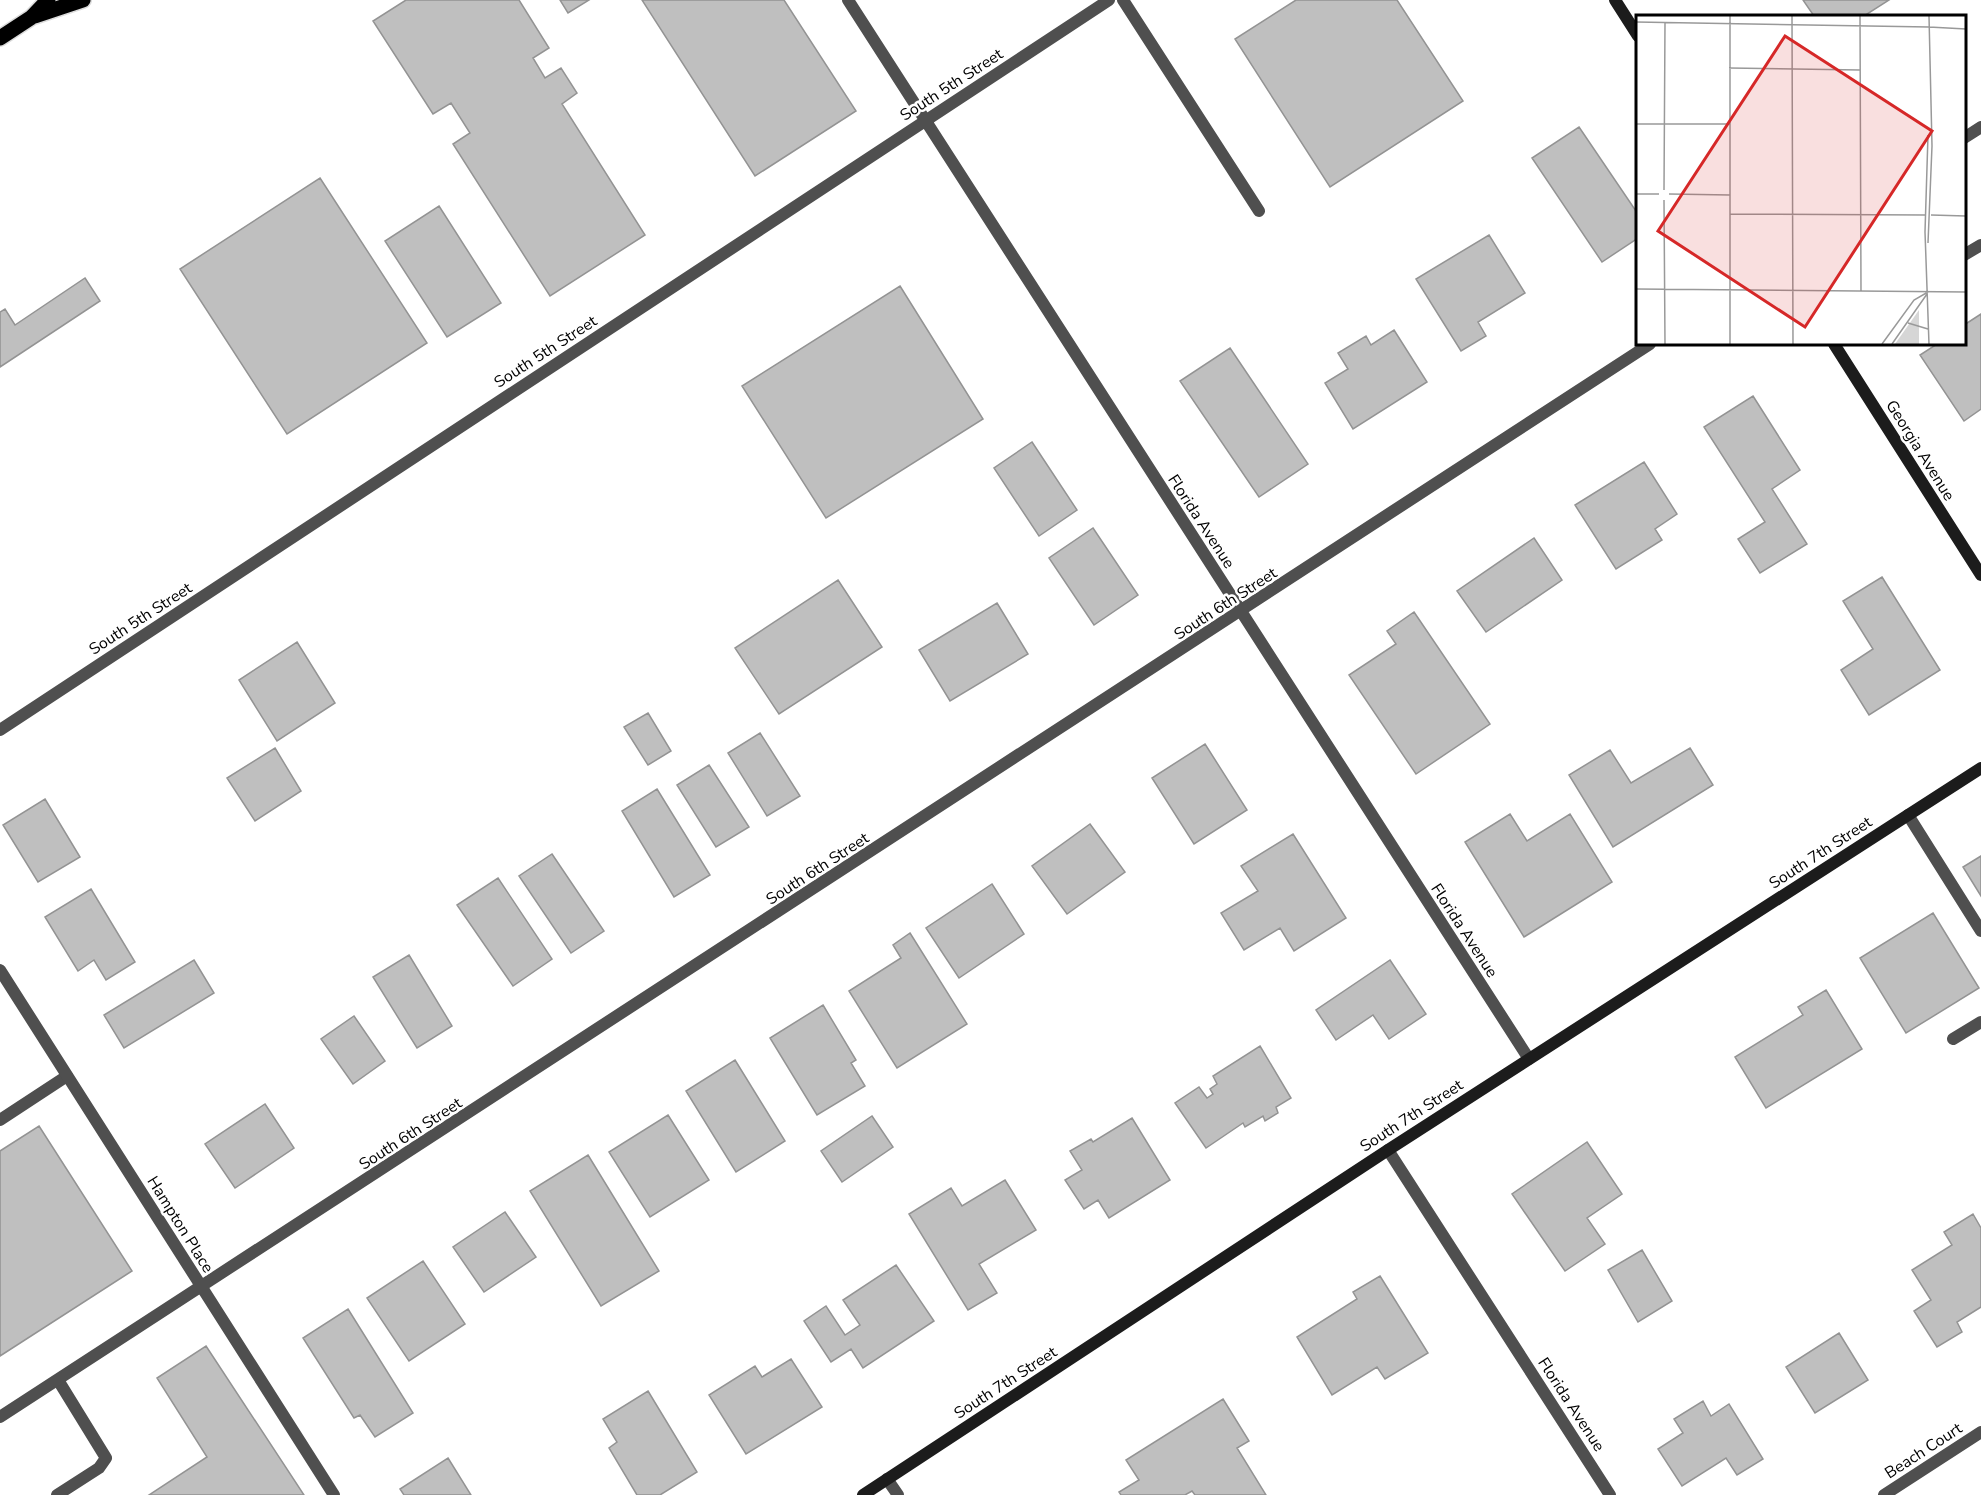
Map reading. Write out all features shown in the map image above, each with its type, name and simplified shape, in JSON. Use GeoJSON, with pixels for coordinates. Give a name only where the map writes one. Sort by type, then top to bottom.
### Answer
{"type":"FeatureCollection","features":[{"type":"Feature","properties":{"kind":"main road"},"geometry":{"type":"LineString","coordinates":[[0,38],[32,17],[48,0]]}},
{"type":"Feature","properties":{"kind":"main road"},"geometry":{"type":"LineString","coordinates":[[32,17],[83,0]]}},
{"type":"Feature","properties":{"kind":"street","name":"Florida Avenue"},"geometry":{"type":"LineString","coordinates":[[848,0],[1528,1059]]}},
{"type":"Feature","properties":{"kind":"street","name":"South 5th Street"},"geometry":{"type":"LineString","coordinates":[[0,730],[1109,0]]}},
{"type":"Feature","properties":{"kind":"street"},"geometry":{"type":"LineString","coordinates":[[1123,0],[1259,211]]}},
{"type":"Feature","properties":{"kind":"street"},"geometry":{"type":"LineString","coordinates":[[1615,0],[1636,33]]}},
{"type":"Feature","properties":{"kind":"street"},"geometry":{"type":"LineString","coordinates":[[1966,137],[1981,127]]}},
{"type":"Feature","properties":{"kind":"street"},"geometry":{"type":"LineString","coordinates":[[1966,254],[1981,245]]}},
{"type":"Feature","properties":{"kind":"street","name":"South 6th Street"},"geometry":{"type":"LineString","coordinates":[[0,1417],[202,1288],[1648,345]]}},
{"type":"Feature","properties":{"kind":"street","name":"Georgia Avenue"},"geometry":{"type":"LineString","coordinates":[[1835,345],[1981,575]]}},
{"type":"Feature","properties":{"kind":"street","name":"South 7th Street"},"geometry":{"type":"LineString","coordinates":[[863,1495],[1388,1150],[1981,768]]}},
{"type":"Feature","properties":{"kind":"street"},"geometry":{"type":"LineString","coordinates":[[1908,815],[1981,931]]}},
{"type":"Feature","properties":{"kind":"street","name":"Hampton Place"},"geometry":{"type":"LineString","coordinates":[[0,970],[334,1495]]}},
{"type":"Feature","properties":{"kind":"street"},"geometry":{"type":"LineString","coordinates":[[1953,1039],[1981,1022]]}},
{"type":"Feature","properties":{"kind":"street"},"geometry":{"type":"LineString","coordinates":[[0,1120],[67,1076]]}},
{"type":"Feature","properties":{"kind":"street","name":"Florida Avenue"},"geometry":{"type":"LineString","coordinates":[[1388,1150],[1610,1495]]}},
{"type":"Feature","properties":{"kind":"street"},"geometry":{"type":"LineString","coordinates":[[57,1495],[99,1468],[106,1458],[58,1380]]}},
{"type":"Feature","properties":{"kind":"street","name":"Beach Court"},"geometry":{"type":"LineString","coordinates":[[1884,1495],[1981,1432]]}},
{"type":"Feature","properties":{"kind":"street"},"geometry":{"type":"LineString","coordinates":[[887,1479],[898,1495]]}},
{"type":"Feature","properties":{"kind":"building"},"geometry":{"type":"Polygon","coordinates":[[[406,0],[519,0],[549,48],[533,58],[545,78],[561,68],[577,93],[562,104],[645,235],[550,296],[453,144],[470,133],[451,103],[433,114],[373,21],[406,0]]]}},
{"type":"Feature","properties":{"kind":"building"},"geometry":{"type":"Polygon","coordinates":[[[560,0],[589,0],[568,13],[560,0]]]}},
{"type":"Feature","properties":{"kind":"building"},"geometry":{"type":"Polygon","coordinates":[[[642,0],[784,0],[856,111],[755,176],[642,0]]]}},
{"type":"Feature","properties":{"kind":"building"},"geometry":{"type":"Polygon","coordinates":[[[1296,0],[1397,0],[1463,101],[1330,187],[1235,39],[1296,0]]]}},
{"type":"Feature","properties":{"kind":"building"},"geometry":{"type":"Polygon","coordinates":[[[1803,0],[1889,0],[1866,15],[1813,15],[1803,0]]]}},
{"type":"Feature","properties":{"kind":"building"},"geometry":{"type":"Polygon","coordinates":[[[1579,127],[1636,211],[1636,239],[1602,262],[1532,158],[1579,127]]]}},
{"type":"Feature","properties":{"kind":"building"},"geometry":{"type":"Polygon","coordinates":[[[320,178],[427,343],[287,434],[180,269],[320,178]]]}},
{"type":"Feature","properties":{"kind":"building"},"geometry":{"type":"Polygon","coordinates":[[[439,206],[501,303],[447,337],[385,241],[439,206]]]}},
{"type":"Feature","properties":{"kind":"building"},"geometry":{"type":"Polygon","coordinates":[[[1489,235],[1525,293],[1478,322],[1486,336],[1461,351],[1416,279],[1489,235]]]}},
{"type":"Feature","properties":{"kind":"building"},"geometry":{"type":"Polygon","coordinates":[[[85,278],[100,301],[0,367],[0,312],[5,309],[15,325],[85,278]]]}},
{"type":"Feature","properties":{"kind":"building"},"geometry":{"type":"Polygon","coordinates":[[[900,286],[983,419],[826,518],[742,386],[900,286]]]}},
{"type":"Feature","properties":{"kind":"building"},"geometry":{"type":"Polygon","coordinates":[[[1981,314],[1981,409],[1964,421],[1920,355],[1935,345],[1966,345],[1966,324],[1981,314]]]}},
{"type":"Feature","properties":{"kind":"building"},"geometry":{"type":"Polygon","coordinates":[[[1394,330],[1427,382],[1353,429],[1325,383],[1348,369],[1338,353],[1366,336],[1371,345],[1394,330]]]}},
{"type":"Feature","properties":{"kind":"building"},"geometry":{"type":"Polygon","coordinates":[[[1230,348],[1308,464],[1259,497],[1180,381],[1230,348]]]}},
{"type":"Feature","properties":{"kind":"building"},"geometry":{"type":"Polygon","coordinates":[[[1753,396],[1800,470],[1772,489],[1807,544],[1760,573],[1738,539],[1765,522],[1704,427],[1753,396]]]}},
{"type":"Feature","properties":{"kind":"building"},"geometry":{"type":"Polygon","coordinates":[[[1032,442],[1077,510],[1039,536],[994,468],[1032,442]]]}},
{"type":"Feature","properties":{"kind":"building"},"geometry":{"type":"Polygon","coordinates":[[[1644,462],[1677,514],[1655,529],[1662,540],[1616,569],[1575,505],[1644,462]]]}},
{"type":"Feature","properties":{"kind":"building"},"geometry":{"type":"Polygon","coordinates":[[[1093,528],[1138,595],[1094,625],[1049,558],[1093,528]]]}},
{"type":"Feature","properties":{"kind":"building"},"geometry":{"type":"Polygon","coordinates":[[[1534,538],[1562,580],[1486,632],[1457,591],[1534,538]]]}},
{"type":"Feature","properties":{"kind":"building"},"geometry":{"type":"Polygon","coordinates":[[[1882,577],[1940,670],[1869,715],[1841,670],[1873,649],[1843,601],[1882,577]]]}},
{"type":"Feature","properties":{"kind":"building"},"geometry":{"type":"Polygon","coordinates":[[[838,580],[882,647],[779,714],[735,648],[838,580]]]}},
{"type":"Feature","properties":{"kind":"building"},"geometry":{"type":"Polygon","coordinates":[[[997,603],[1028,654],[950,701],[919,650],[997,603]]]}},
{"type":"Feature","properties":{"kind":"building"},"geometry":{"type":"Polygon","coordinates":[[[1414,612],[1490,724],[1416,774],[1349,675],[1396,644],[1387,631],[1414,612]]]}},
{"type":"Feature","properties":{"kind":"building"},"geometry":{"type":"Polygon","coordinates":[[[297,642],[335,703],[277,741],[239,680],[297,642]]]}},
{"type":"Feature","properties":{"kind":"building"},"geometry":{"type":"Polygon","coordinates":[[[648,713],[671,751],[648,765],[624,727],[648,713]]]}},
{"type":"Feature","properties":{"kind":"building"},"geometry":{"type":"Polygon","coordinates":[[[760,733],[800,796],[767,816],[728,753],[760,733]]]}},
{"type":"Feature","properties":{"kind":"building"},"geometry":{"type":"Polygon","coordinates":[[[1205,744],[1247,810],[1194,844],[1152,778],[1205,744]]]}},
{"type":"Feature","properties":{"kind":"building"},"geometry":{"type":"Polygon","coordinates":[[[275,748],[301,791],[255,821],[227,778],[275,748]]]}},
{"type":"Feature","properties":{"kind":"building"},"geometry":{"type":"Polygon","coordinates":[[[1690,748],[1713,785],[1613,847],[1569,775],[1610,750],[1631,783],[1690,748]]]}},
{"type":"Feature","properties":{"kind":"building"},"geometry":{"type":"Polygon","coordinates":[[[709,765],[749,827],[716,847],[677,785],[709,765]]]}},
{"type":"Feature","properties":{"kind":"building"},"geometry":{"type":"Polygon","coordinates":[[[657,789],[710,875],[674,897],[622,811],[657,789]]]}},
{"type":"Feature","properties":{"kind":"building"},"geometry":{"type":"Polygon","coordinates":[[[45,799],[80,857],[38,882],[3,825],[45,799]]]}},
{"type":"Feature","properties":{"kind":"building"},"geometry":{"type":"Polygon","coordinates":[[[1510,814],[1527,841],[1570,814],[1612,882],[1524,937],[1465,842],[1510,814]]]}},
{"type":"Feature","properties":{"kind":"building"},"geometry":{"type":"Polygon","coordinates":[[[1090,824],[1125,872],[1067,914],[1032,866],[1090,824]]]}},
{"type":"Feature","properties":{"kind":"building"},"geometry":{"type":"Polygon","coordinates":[[[1293,834],[1346,918],[1294,951],[1280,928],[1244,950],[1221,913],[1258,891],[1241,866],[1293,834]]]}},
{"type":"Feature","properties":{"kind":"building"},"geometry":{"type":"Polygon","coordinates":[[[552,854],[604,931],[571,953],[519,876],[552,854]]]}},
{"type":"Feature","properties":{"kind":"building"},"geometry":{"type":"Polygon","coordinates":[[[1981,856],[1981,896],[1963,867],[1981,856]]]}},
{"type":"Feature","properties":{"kind":"building"},"geometry":{"type":"Polygon","coordinates":[[[498,878],[552,959],[513,986],[457,905],[498,878]]]}},
{"type":"Feature","properties":{"kind":"building"},"geometry":{"type":"Polygon","coordinates":[[[992,884],[1024,934],[959,978],[926,928],[992,884]]]}},
{"type":"Feature","properties":{"kind":"building"},"geometry":{"type":"Polygon","coordinates":[[[91,889],[135,962],[106,980],[94,960],[78,971],[45,917],[91,889]]]}},
{"type":"Feature","properties":{"kind":"building"},"geometry":{"type":"Polygon","coordinates":[[[1933,913],[1979,988],[1906,1033],[1860,958],[1933,913]]]}},
{"type":"Feature","properties":{"kind":"building"},"geometry":{"type":"Polygon","coordinates":[[[910,933],[967,1024],[897,1068],[849,991],[901,958],[893,945],[910,933]]]}},
{"type":"Feature","properties":{"kind":"building"},"geometry":{"type":"Polygon","coordinates":[[[409,955],[452,1026],[417,1048],[373,977],[409,955]]]}},
{"type":"Feature","properties":{"kind":"building"},"geometry":{"type":"Polygon","coordinates":[[[194,960],[214,993],[124,1048],[104,1015],[194,960]]]}},
{"type":"Feature","properties":{"kind":"building"},"geometry":{"type":"Polygon","coordinates":[[[1390,960],[1426,1014],[1389,1039],[1373,1015],[1336,1040],[1316,1010],[1390,960]]]}},
{"type":"Feature","properties":{"kind":"building"},"geometry":{"type":"Polygon","coordinates":[[[1826,990],[1862,1049],[1766,1108],[1735,1057],[1803,1015],[1798,1007],[1826,990]]]}},
{"type":"Feature","properties":{"kind":"building"},"geometry":{"type":"Polygon","coordinates":[[[823,1005],[856,1060],[851,1063],[865,1086],[817,1115],[770,1038],[823,1005]]]}},
{"type":"Feature","properties":{"kind":"building"},"geometry":{"type":"Polygon","coordinates":[[[354,1016],[385,1061],[353,1084],[321,1039],[354,1016]]]}},
{"type":"Feature","properties":{"kind":"building"},"geometry":{"type":"Polygon","coordinates":[[[1260,1046],[1291,1098],[1276,1107],[1278,1113],[1265,1121],[1263,1116],[1245,1127],[1243,1123],[1206,1148],[1175,1103],[1199,1087],[1207,1098],[1213,1094],[1210,1089],[1217,1084],[1213,1076],[1260,1046]]]}},
{"type":"Feature","properties":{"kind":"building"},"geometry":{"type":"Polygon","coordinates":[[[735,1060],[785,1141],[736,1172],[686,1091],[735,1060]]]}},
{"type":"Feature","properties":{"kind":"building"},"geometry":{"type":"Polygon","coordinates":[[[265,1104],[294,1148],[235,1188],[205,1144],[265,1104]]]}},
{"type":"Feature","properties":{"kind":"building"},"geometry":{"type":"Polygon","coordinates":[[[668,1115],[709,1180],[650,1217],[609,1152],[668,1115]]]}},
{"type":"Feature","properties":{"kind":"building"},"geometry":{"type":"Polygon","coordinates":[[[872,1116],[893,1147],[842,1182],[821,1151],[872,1116]]]}},
{"type":"Feature","properties":{"kind":"building"},"geometry":{"type":"Polygon","coordinates":[[[1132,1118],[1170,1180],[1109,1218],[1098,1200],[1084,1209],[1065,1180],[1082,1170],[1070,1151],[1091,1139],[1093,1142],[1132,1118]]]}},
{"type":"Feature","properties":{"kind":"building"},"geometry":{"type":"Polygon","coordinates":[[[39,1126],[132,1271],[0,1356],[0,1151],[39,1126]]]}},
{"type":"Feature","properties":{"kind":"building"},"geometry":{"type":"Polygon","coordinates":[[[1587,1142],[1622,1194],[1587,1218],[1605,1244],[1565,1271],[1512,1194],[1587,1142]]]}},
{"type":"Feature","properties":{"kind":"building"},"geometry":{"type":"Polygon","coordinates":[[[588,1155],[659,1271],[601,1306],[530,1191],[588,1155]]]}},
{"type":"Feature","properties":{"kind":"building"},"geometry":{"type":"Polygon","coordinates":[[[1005,1180],[1036,1230],[979,1264],[997,1293],[968,1310],[909,1214],[951,1188],[962,1206],[1005,1180]]]}},
{"type":"Feature","properties":{"kind":"building"},"geometry":{"type":"Polygon","coordinates":[[[505,1212],[536,1257],[484,1292],[453,1247],[505,1212]]]}},
{"type":"Feature","properties":{"kind":"building"},"geometry":{"type":"Polygon","coordinates":[[[1973,1214],[1981,1228],[1981,1307],[1957,1322],[1962,1332],[1937,1347],[1914,1311],[1931,1300],[1912,1270],[1952,1245],[1944,1232],[1973,1214]]]}},
{"type":"Feature","properties":{"kind":"building"},"geometry":{"type":"Polygon","coordinates":[[[1642,1250],[1672,1301],[1638,1322],[1608,1270],[1642,1250]]]}},
{"type":"Feature","properties":{"kind":"building"},"geometry":{"type":"Polygon","coordinates":[[[423,1261],[465,1324],[409,1361],[367,1298],[423,1261]]]}},
{"type":"Feature","properties":{"kind":"building"},"geometry":{"type":"Polygon","coordinates":[[[896,1265],[934,1321],[863,1368],[851,1349],[831,1362],[804,1321],[826,1306],[845,1335],[860,1325],[843,1300],[896,1265]]]}},
{"type":"Feature","properties":{"kind":"building"},"geometry":{"type":"Polygon","coordinates":[[[1380,1276],[1428,1353],[1385,1379],[1377,1367],[1332,1395],[1297,1337],[1357,1299],[1353,1292],[1380,1276]]]}},
{"type":"Feature","properties":{"kind":"building"},"geometry":{"type":"Polygon","coordinates":[[[348,1309],[413,1413],[375,1437],[360,1415],[354,1418],[303,1338],[348,1309]]]}},
{"type":"Feature","properties":{"kind":"building"},"geometry":{"type":"Polygon","coordinates":[[[1839,1333],[1868,1380],[1815,1413],[1786,1367],[1839,1333]]]}},
{"type":"Feature","properties":{"kind":"building"},"geometry":{"type":"Polygon","coordinates":[[[206,1346],[304,1495],[149,1495],[207,1457],[157,1378],[206,1346]]]}},
{"type":"Feature","properties":{"kind":"building"},"geometry":{"type":"Polygon","coordinates":[[[791,1359],[822,1407],[746,1454],[709,1395],[755,1366],[762,1377],[791,1359]]]}},
{"type":"Feature","properties":{"kind":"building"},"geometry":{"type":"Polygon","coordinates":[[[648,1391],[697,1472],[660,1495],[637,1495],[609,1448],[617,1442],[603,1419],[648,1391]]]}},
{"type":"Feature","properties":{"kind":"building"},"geometry":{"type":"Polygon","coordinates":[[[1223,1399],[1249,1441],[1237,1448],[1266,1495],[1195,1495],[1192,1491],[1185,1495],[1121,1495],[1119,1492],[1139,1480],[1126,1460],[1223,1399]]]}},
{"type":"Feature","properties":{"kind":"building"},"geometry":{"type":"Polygon","coordinates":[[[1703,1401],[1711,1416],[1729,1404],[1763,1459],[1737,1475],[1726,1458],[1682,1486],[1658,1449],[1683,1433],[1674,1419],[1703,1401]]]}},
{"type":"Feature","properties":{"kind":"building"},"geometry":{"type":"Polygon","coordinates":[[[448,1458],[471,1495],[404,1495],[400,1489],[448,1458]]]}}]}
